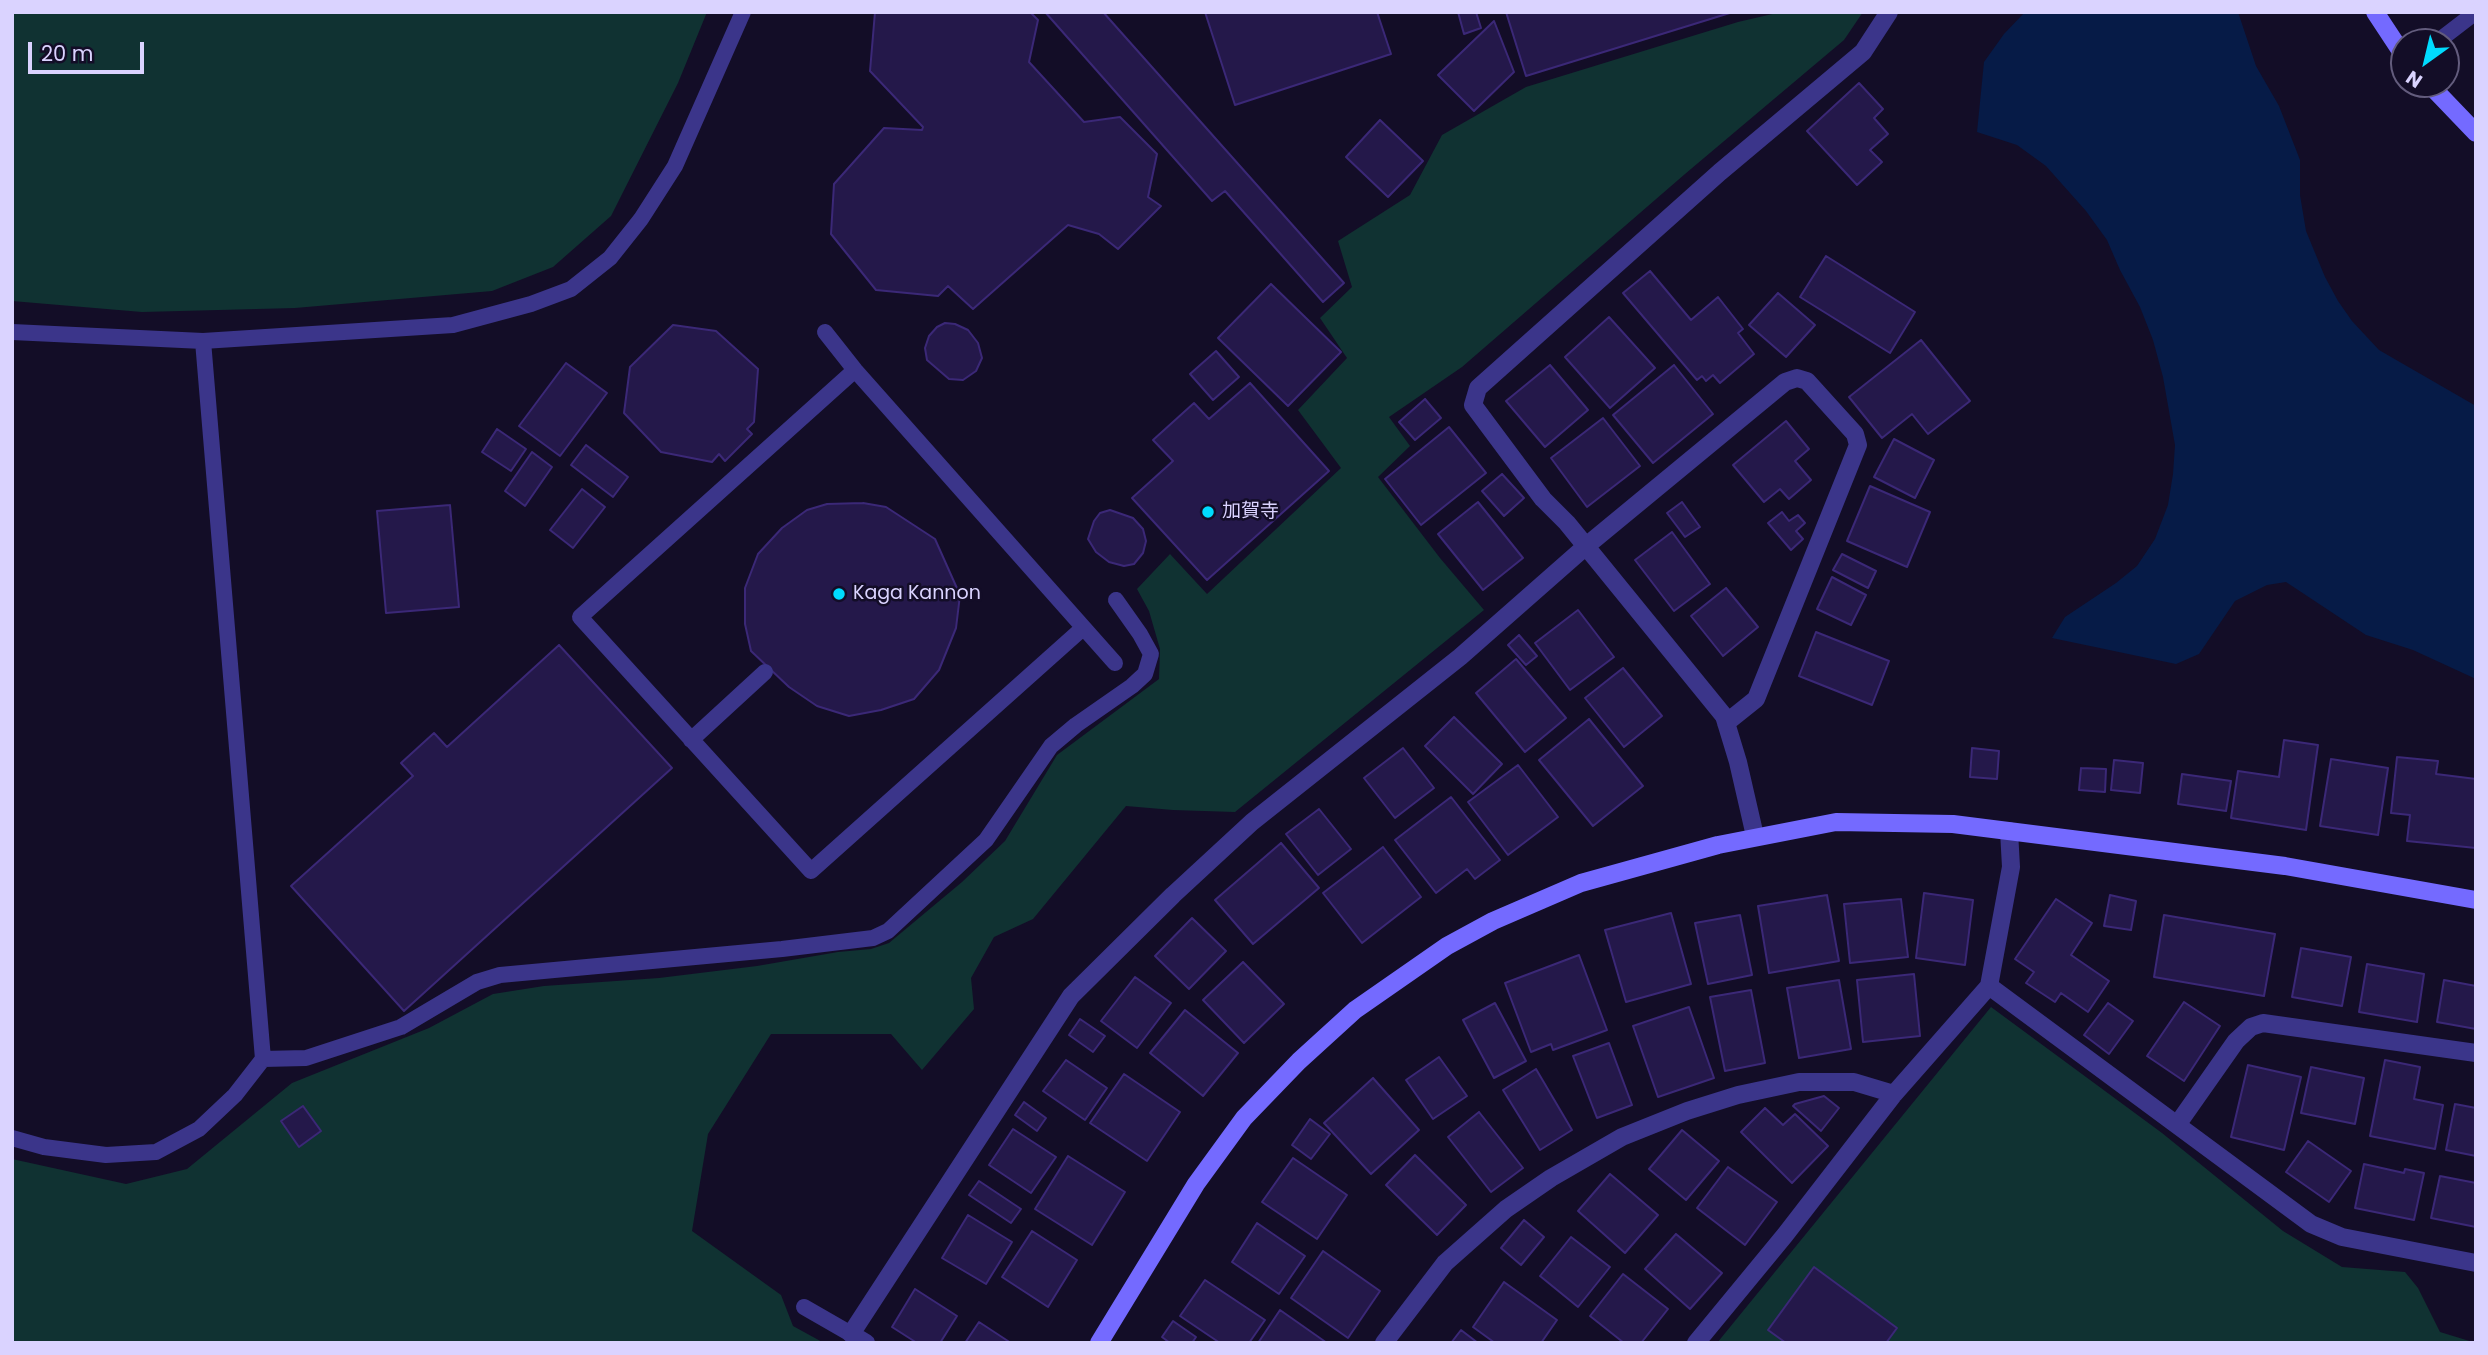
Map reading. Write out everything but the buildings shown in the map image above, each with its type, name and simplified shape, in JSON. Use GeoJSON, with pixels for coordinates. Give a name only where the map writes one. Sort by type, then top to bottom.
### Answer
{"type":"FeatureCollection","features":[{"type":"Feature","properties":{"kind":"street"},"geometry":{"type":"LineString","coordinates":[[1755,836],[1724,716],[1567,523],[1543,499],[1473,405],[1478,388],[1720,172],[1863,52],[1889,12]]}},
{"type":"Feature","properties":{"kind":"street"},"geometry":{"type":"LineString","coordinates":[[2375,12],[2390,35]]}},
{"type":"Feature","properties":{"kind":"street"},"geometry":{"type":"LineString","coordinates":[[2442,98],[2476,133]]}},
{"type":"Feature","properties":{"kind":"street"},"geometry":{"type":"LineString","coordinates":[[858,1338],[1072,996],[1173,895],[1252,822],[1460,657],[1585,547],[1785,382],[1797,378],[1807,381],[1855,434],[1858,444],[1756,699],[1726,723]]}},
{"type":"Feature","properties":{"kind":"street"},"geometry":{"type":"LineString","coordinates":[[1099,1343],[1196,1184],[1244,1118],[1299,1061],[1356,1010],[1447,946],[1493,921],[1568,888],[1654,861],[1755,836],[1836,822],[1953,824],[2285,866],[2476,900]]}},
{"type":"Feature","properties":{"kind":"street"},"geometry":{"type":"LineString","coordinates":[[1696,1343],[1786,1235],[1894,1094],[1989,986],[2011,867],[2009,831]]}},
{"type":"Feature","properties":{"kind":"street"},"geometry":{"type":"LineString","coordinates":[[1989,986],[2311,1224],[2342,1237],[2476,1263]]}},
{"type":"Feature","properties":{"kind":"street"},"geometry":{"type":"LineString","coordinates":[[2177,1125],[2236,1041],[2251,1027],[2263,1023],[2476,1054]]}},
{"type":"Feature","properties":{"kind":"street"},"geometry":{"type":"LineString","coordinates":[[1384,1343],[1445,1264],[1506,1209],[1551,1178],[1622,1137],[1687,1111],[1799,1082],[1854,1082],[1894,1094]]}},
{"type":"Feature","properties":{"kind":"lane"},"geometry":{"type":"LineString","coordinates":[[12,332],[203,341],[453,325],[531,304],[571,289],[610,258],[641,219],[675,166],[743,12]]}},
{"type":"Feature","properties":{"kind":"lane"},"geometry":{"type":"LineString","coordinates":[[2455,28],[2476,12]]}},
{"type":"Feature","properties":{"kind":"lane"},"geometry":{"type":"LineString","coordinates":[[825,332],[855,370],[1115,663]]}},
{"type":"Feature","properties":{"kind":"lane"},"geometry":{"type":"LineString","coordinates":[[12,1138],[44,1147],[106,1155],[156,1152],[199,1129],[235,1095],[263,1059],[203,341]]}},
{"type":"Feature","properties":{"kind":"lane"},"geometry":{"type":"LineString","coordinates":[[855,370],[580,617],[811,871],[1083,628]]}},
{"type":"Feature","properties":{"kind":"lane"},"geometry":{"type":"LineString","coordinates":[[263,1059],[306,1058],[401,1027],[477,982],[500,975],[782,949],[873,938],[888,931],[986,840],[1051,746],[1076,725],[1132,687],[1145,674],[1151,654],[1116,600]]}},
{"type":"Feature","properties":{"kind":"lane"},"geometry":{"type":"LineString","coordinates":[[691,740],[765,672]]}},
{"type":"Feature","properties":{"kind":"lane"},"geometry":{"type":"LineString","coordinates":[[804,1307],[858,1338]]}},
{"type":"Feature","properties":{"kind":"green space"},"geometry":{"type":"Polygon","coordinates":[[[12,12],[707,12],[678,83],[611,216],[553,267],[492,291],[295,308],[142,312],[12,301],[12,12]]]}},
{"type":"Feature","properties":{"kind":"green space"},"geometry":{"type":"Polygon","coordinates":[[[1781,12],[1863,12],[1844,40],[1462,367],[1389,417],[1410,446],[1378,477],[1484,610],[1235,812],[1126,806],[1033,919],[994,937],[971,978],[974,1009],[922,1070],[891,1034],[771,1034],[708,1134],[692,1231],[781,1295],[793,1326],[824,1343],[12,1343],[12,1159],[126,1184],[187,1169],[292,1083],[429,1028],[493,994],[544,986],[659,978],[757,966],[871,949],[889,943],[962,882],[1005,841],[1057,755],[1159,679],[1160,649],[1149,611],[1137,589],[1170,554],[1207,594],[1341,468],[1298,410],[1347,358],[1320,318],[1352,287],[1338,241],[1410,195],[1442,135],[1526,87],[1738,22],[1781,12]]]}},
{"type":"Feature","properties":{"kind":"green space"},"geometry":{"type":"Polygon","coordinates":[[[1991,1007],[2162,1133],[2283,1231],[2342,1267],[2405,1272],[2418,1288],[2440,1332],[2476,1343],[1717,1343],[1991,1007]]]}},
{"type":"Feature","properties":{"kind":"water"},"geometry":{"type":"Polygon","coordinates":[[[2025,12],[2238,12],[2256,66],[2279,106],[2300,160],[2300,195],[2306,231],[2338,301],[2379,350],[2476,406],[2476,679],[2413,650],[2366,635],[2286,582],[2267,585],[2235,601],[2199,654],[2176,664],[2052,638],[2065,617],[2137,566],[2155,539],[2168,505],[2175,445],[2163,377],[2153,340],[2107,240],[2086,211],[2046,166],[2017,145],[1977,132],[1984,62],[2004,34],[2025,12]]]}},
{"type":"Feature","properties":{"kind":"place","name":"加賀寺"},"geometry":{"type":"Point","coordinates":[1208,512]}},
{"type":"Feature","properties":{"kind":"place","name":"Kaga Kannon"},"geometry":{"type":"Point","coordinates":[839,594]}}]}
